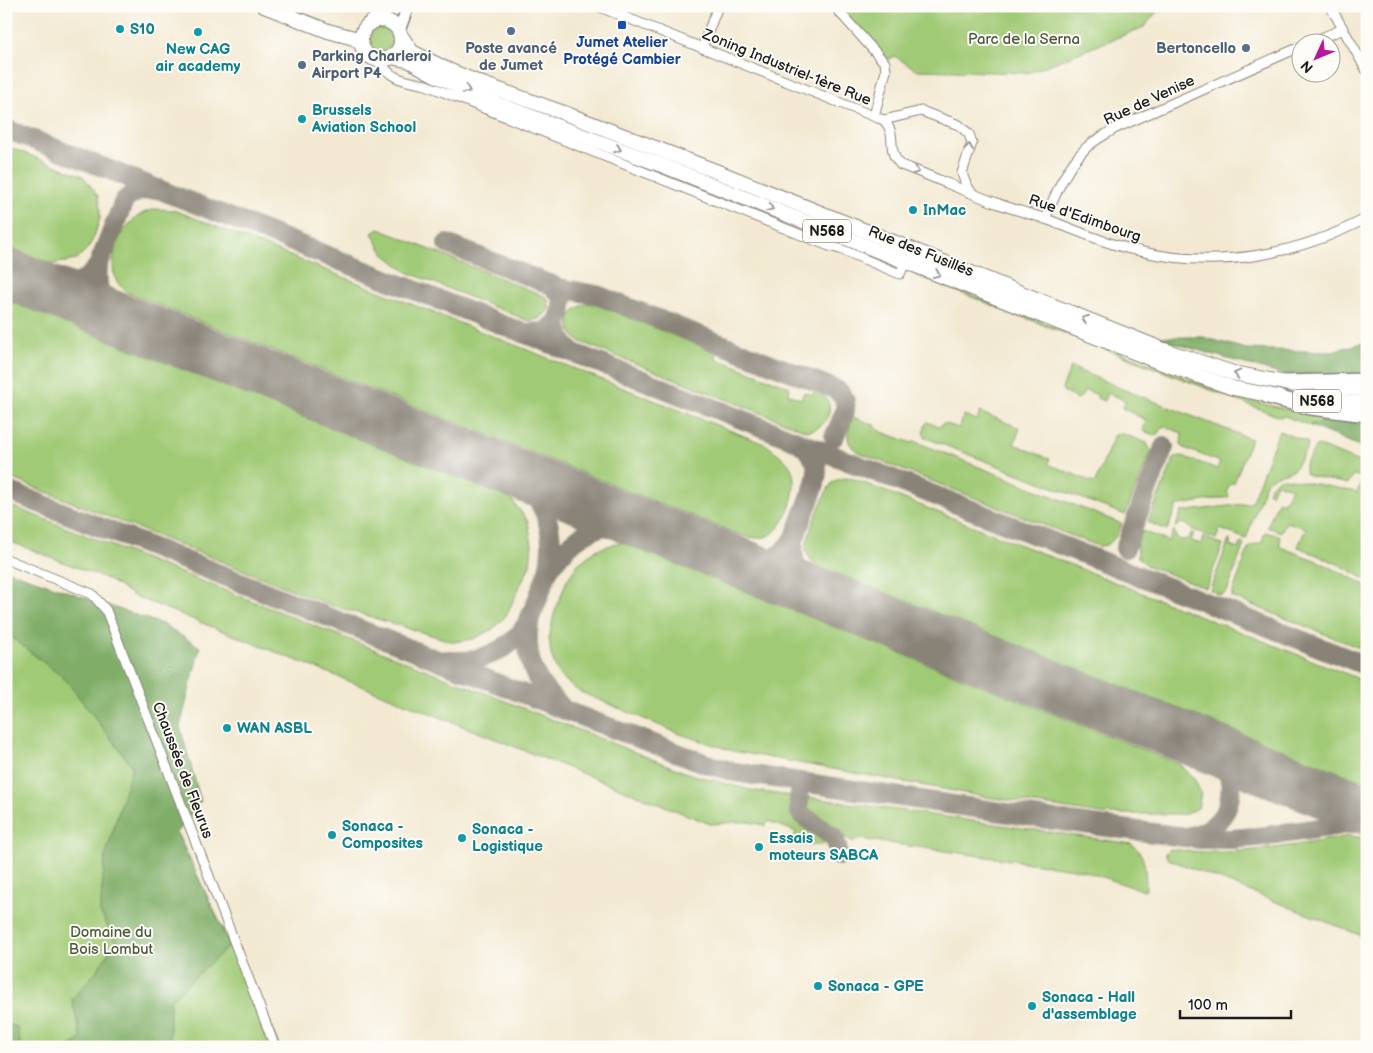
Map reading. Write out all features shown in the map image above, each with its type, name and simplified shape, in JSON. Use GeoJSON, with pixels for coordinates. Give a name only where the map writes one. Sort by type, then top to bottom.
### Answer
{"type":"FeatureCollection","features":[{"type":"Feature","properties":{"kind":"highway","name":"N568"},"geometry":{"type":"LineString","coordinates":[[264,6],[328,32],[354,38],[369,55],[386,58]]}},
{"type":"Feature","properties":{"kind":"highway","name":"N568"},"geometry":{"type":"LineString","coordinates":[[288,6],[347,28],[385,20],[396,26],[400,34]]}},
{"type":"Feature","properties":{"kind":"highway"},"geometry":{"type":"LineString","coordinates":[[274,19],[280,18],[322,32],[328,32]]}},
{"type":"Feature","properties":{"kind":"highway"},"geometry":{"type":"LineString","coordinates":[[361,44],[362,31],[370,24]]}},
{"type":"Feature","properties":{"kind":"highway"},"geometry":{"type":"LineString","coordinates":[[386,58],[398,50],[400,34]]}},
{"type":"Feature","properties":{"kind":"highway","name":"Rue des Fusillés"},"geometry":{"type":"LineString","coordinates":[[400,34],[412,52],[477,82],[718,172],[1181,356],[1233,373],[1285,383],[1342,389],[1367,388]]}},
{"type":"Feature","properties":{"kind":"highway","name":"Rue des Fusillés"},"geometry":{"type":"LineString","coordinates":[[386,58],[408,60],[495,103],[664,166],[903,268],[1184,372],[1233,388],[1268,396],[1318,402],[1367,402]]}},
{"type":"Feature","properties":{"kind":"highway"},"geometry":{"type":"LineString","coordinates":[[1285,383],[1367,381]]}},
{"type":"Feature","properties":{"kind":"highway"},"geometry":{"type":"LineString","coordinates":[[1268,396],[1311,407],[1367,414]]}},
{"type":"Feature","properties":{"kind":"street"},"geometry":{"type":"LineString","coordinates":[[370,24],[379,6]]}},
{"type":"Feature","properties":{"kind":"street"},"geometry":{"type":"LineString","coordinates":[[400,34],[408,6]]}},
{"type":"Feature","properties":{"kind":"street","name":"Zoning Industriel-1ère Rue"},"geometry":{"type":"LineString","coordinates":[[597,6],[874,116],[886,70],[884,63],[834,6]]}},
{"type":"Feature","properties":{"kind":"street"},"geometry":{"type":"LineString","coordinates":[[702,48],[718,6]]}},
{"type":"Feature","properties":{"kind":"street"},"geometry":{"type":"LineString","coordinates":[[1330,6],[1364,59],[1367,71]]}},
{"type":"Feature","properties":{"kind":"street"},"geometry":{"type":"LineString","coordinates":[[1336,32],[1343,29]]}},
{"type":"Feature","properties":{"kind":"street","name":"Rue de Venise"},"geometry":{"type":"LineString","coordinates":[[1045,219],[1059,184],[1070,166],[1088,147],[1114,129],[1290,51]]}},
{"type":"Feature","properties":{"kind":"street"},"geometry":{"type":"LineString","coordinates":[[386,58],[383,65],[392,76],[426,85],[829,246],[903,268]]}},
{"type":"Feature","properties":{"kind":"street"},"geometry":{"type":"LineString","coordinates":[[874,116],[884,120],[921,111],[959,125],[969,134],[972,143],[962,173],[964,182],[971,192]]}},
{"type":"Feature","properties":{"kind":"street","name":"Rue d'Edimbourg"},"geometry":{"type":"LineString","coordinates":[[884,120],[890,127],[892,134],[894,156],[901,165],[999,204],[1140,252],[1170,257],[1214,260],[1256,256],[1297,247],[1330,236],[1367,218]]}},
{"type":"Feature","properties":{"kind":"street","name":"Chaussée de Fleurus"},"geometry":{"type":"LineString","coordinates":[[6,559],[92,594],[106,610],[275,1047]]}},
{"type":"Feature","properties":{"kind":"green space","name":"Parc de la Serna"},"geometry":{"type":"Polygon","coordinates":[[[834,6],[1162,6],[1144,27],[1028,73],[917,70],[894,56],[887,61],[834,6]]]}},
{"type":"Feature","properties":{"kind":"green space"},"geometry":{"type":"Polygon","coordinates":[[[380,28],[385,29],[391,35],[391,45],[385,51],[380,52],[375,51],[369,45],[368,40],[369,35],[375,29],[380,28]]]}},
{"type":"Feature","properties":{"kind":"green space"},"geometry":{"type":"Polygon","coordinates":[[[6,146],[83,176],[98,196],[100,219],[88,248],[76,260],[53,264],[6,246],[6,146]]]}},
{"type":"Feature","properties":{"kind":"green space"},"geometry":{"type":"Polygon","coordinates":[[[157,209],[173,210],[187,215],[767,445],[784,459],[792,470],[794,487],[786,516],[781,525],[768,536],[756,538],[738,534],[128,293],[121,287],[115,277],[114,253],[123,232],[130,224],[147,212],[157,209]]]}},
{"type":"Feature","properties":{"kind":"green space"},"geometry":{"type":"Polygon","coordinates":[[[379,229],[544,296],[548,299],[549,309],[541,318],[529,321],[407,272],[383,253],[372,233],[379,229]]]}},
{"type":"Feature","properties":{"kind":"green space"},"geometry":{"type":"Polygon","coordinates":[[[916,273],[1223,392],[1283,408],[1344,419],[1308,425],[1285,416],[1280,417],[915,275],[916,273]]]}},
{"type":"Feature","properties":{"kind":"green space"},"geometry":{"type":"Polygon","coordinates":[[[6,300],[511,499],[528,521],[532,545],[530,565],[506,616],[493,629],[473,639],[454,642],[331,605],[6,476],[6,300]]]}},
{"type":"Feature","properties":{"kind":"green space"},"geometry":{"type":"Polygon","coordinates":[[[588,303],[595,304],[718,352],[715,358],[790,387],[788,394],[801,399],[804,392],[813,395],[815,390],[827,400],[829,413],[822,425],[807,431],[581,342],[574,337],[571,331],[569,324],[570,316],[577,308],[588,303]]]}},
{"type":"Feature","properties":{"kind":"green space"},"geometry":{"type":"Polygon","coordinates":[[[1153,337],[1203,337],[1246,349],[1328,352],[1367,342],[1367,374],[1349,376],[1280,374],[1153,337]]]}},
{"type":"Feature","properties":{"kind":"green space"},"geometry":{"type":"Polygon","coordinates":[[[1071,367],[1251,439],[1234,483],[1230,484],[1227,490],[1229,497],[1177,506],[1167,530],[1148,522],[1175,457],[1182,456],[1217,469],[1220,462],[1184,448],[1181,445],[1182,433],[1163,426],[1157,435],[1143,431],[1146,420],[1122,408],[1126,402],[1122,399],[1107,393],[1104,401],[1097,398],[1098,395],[1085,390],[1082,396],[1077,399],[1065,393],[1062,389],[1071,367]]]}},
{"type":"Feature","properties":{"kind":"green space"},"geometry":{"type":"Polygon","coordinates":[[[980,412],[1020,428],[1014,444],[1050,459],[1048,464],[1095,483],[1114,436],[1120,433],[1147,443],[1151,451],[1125,515],[926,438],[923,432],[927,422],[940,427],[943,423],[959,428],[964,415],[977,420],[980,412]]]}},
{"type":"Feature","properties":{"kind":"green space"},"geometry":{"type":"Polygon","coordinates":[[[853,417],[874,425],[882,432],[912,443],[914,441],[1122,524],[1116,536],[1107,545],[1098,546],[858,452],[850,444],[848,436],[853,417]]]}},
{"type":"Feature","properties":{"kind":"green space"},"geometry":{"type":"Polygon","coordinates":[[[1344,419],[1367,422],[1367,449],[1308,425],[1344,419]]]}},
{"type":"Feature","properties":{"kind":"green space"},"geometry":{"type":"Polygon","coordinates":[[[1279,431],[1307,442],[1308,447],[1294,469],[1275,476],[1265,485],[1246,539],[1220,529],[1216,539],[1192,529],[1184,523],[1179,524],[1175,528],[1181,512],[1251,503],[1279,431]]]}},
{"type":"Feature","properties":{"kind":"green space"},"geometry":{"type":"Polygon","coordinates":[[[1317,445],[1367,465],[1367,580],[1338,564],[1298,547],[1306,528],[1286,522],[1281,532],[1267,527],[1278,501],[1283,503],[1291,488],[1276,483],[1271,494],[1268,491],[1269,488],[1278,479],[1284,478],[1357,492],[1363,478],[1354,475],[1348,484],[1310,476],[1305,473],[1305,464],[1317,445]]]}},
{"type":"Feature","properties":{"kind":"green space"},"geometry":{"type":"Polygon","coordinates":[[[844,478],[854,479],[1367,682],[1367,783],[818,566],[806,551],[809,534],[830,486],[834,481],[844,478]]]}},
{"type":"Feature","properties":{"kind":"green space"},"geometry":{"type":"Polygon","coordinates":[[[6,504],[690,774],[750,790],[791,796],[797,818],[826,839],[825,844],[802,845],[794,838],[796,832],[768,821],[765,826],[751,822],[710,824],[134,596],[107,579],[6,540],[6,504]]]}},
{"type":"Feature","properties":{"kind":"green space"},"geometry":{"type":"Polygon","coordinates":[[[1174,530],[1176,537],[1181,540],[1188,539],[1192,532],[1194,533],[1191,541],[1201,544],[1203,537],[1223,545],[1206,588],[1146,565],[1138,557],[1137,545],[1142,531],[1169,541],[1174,530]]]}},
{"type":"Feature","properties":{"kind":"green space"},"geometry":{"type":"Polygon","coordinates":[[[1265,532],[1280,536],[1280,547],[1320,562],[1367,586],[1367,651],[1232,597],[1249,547],[1262,542],[1265,532]]]}},
{"type":"Feature","properties":{"kind":"green space"},"geometry":{"type":"Polygon","coordinates":[[[1229,540],[1230,546],[1238,549],[1242,542],[1244,544],[1227,592],[1221,595],[1210,590],[1229,540]]]}},
{"type":"Feature","properties":{"kind":"green space"},"geometry":{"type":"Polygon","coordinates":[[[620,542],[1179,764],[1194,779],[1201,793],[1198,808],[1186,814],[1103,814],[987,797],[733,751],[680,734],[578,691],[559,675],[551,655],[549,638],[554,614],[567,580],[578,564],[596,550],[620,542]]]}},
{"type":"Feature","properties":{"kind":"green space"},"geometry":{"type":"Polygon","coordinates":[[[6,570],[162,624],[200,647],[180,727],[201,801],[177,833],[230,945],[170,1000],[170,1047],[70,1047],[81,1038],[72,999],[95,973],[116,942],[100,912],[105,857],[132,766],[65,679],[6,633],[6,570]]]}},
{"type":"Feature","properties":{"kind":"green space","name":"Domaine du Bois Lombut"},"geometry":{"type":"Polygon","coordinates":[[[6,581],[70,611],[280,1047],[6,1047],[6,581]]]}},
{"type":"Feature","properties":{"kind":"green space"},"geometry":{"type":"Polygon","coordinates":[[[807,797],[1132,844],[1143,859],[1146,890],[1081,870],[862,839],[853,842],[810,814],[807,808],[807,797]]]}},
{"type":"Feature","properties":{"kind":"green space"},"geometry":{"type":"Polygon","coordinates":[[[1350,836],[1367,838],[1367,938],[1168,859],[1165,853],[1169,849],[1226,852],[1262,849],[1350,836]]]}},
{"type":"Feature","properties":{"kind":"green space"},"geometry":{"type":"Polygon","coordinates":[[[6,1024],[17,1027],[21,1047],[6,1047],[6,1024]]]}},
{"type":"Feature","properties":{"kind":"taxiway"},"geometry":{"type":"LineString","coordinates":[[6,129],[1367,666]]}},
{"type":"Feature","properties":{"kind":"taxiway"},"geometry":{"type":"LineString","coordinates":[[98,266],[124,201],[140,191],[158,189]]}},
{"type":"Feature","properties":{"kind":"taxiway"},"geometry":{"type":"LineString","coordinates":[[447,244],[559,288],[597,295],[835,389],[844,399],[845,411],[834,437]]}},
{"type":"Feature","properties":{"kind":"taxiway"},"geometry":{"type":"LineString","coordinates":[[37,285],[63,287],[78,284],[85,280],[98,266],[97,276],[102,298],[106,304],[125,320]]}},
{"type":"Feature","properties":{"kind":"taxiway"},"geometry":{"type":"LineString","coordinates":[[552,285],[563,298],[561,313],[557,323]]}},
{"type":"Feature","properties":{"kind":"taxiway"},"geometry":{"type":"LineString","coordinates":[[526,333],[544,332],[557,323],[562,340],[573,352]]}},
{"type":"Feature","properties":{"kind":"taxiway"},"geometry":{"type":"LineString","coordinates":[[794,539],[814,486],[817,471],[816,464],[809,450],[801,444]]}},
{"type":"Feature","properties":{"kind":"taxiway"},"geometry":{"type":"LineString","coordinates":[[1125,548],[1164,447]]}},
{"type":"Feature","properties":{"kind":"taxiway"},"geometry":{"type":"LineString","coordinates":[[495,466],[524,484],[542,508],[548,522],[551,537],[548,571],[570,545],[595,529],[608,525],[623,524],[657,530]]}},
{"type":"Feature","properties":{"kind":"taxiway"},"geometry":{"type":"LineString","coordinates":[[6,490],[577,715],[707,764],[734,772],[1054,820],[1200,839],[1267,836],[1367,821]]}},
{"type":"Feature","properties":{"kind":"taxiway"},"geometry":{"type":"LineString","coordinates":[[732,559],[767,560],[781,553],[794,539],[793,549],[798,572],[802,578],[822,595]]}},
{"type":"Feature","properties":{"kind":"taxiway"},"geometry":{"type":"LineString","coordinates":[[446,660],[457,661],[480,658],[502,649],[511,642],[530,618],[548,571]]}},
{"type":"Feature","properties":{"kind":"taxiway"},"geometry":{"type":"LineString","coordinates":[[530,618],[528,643],[532,666],[536,677],[543,687],[560,705]]}},
{"type":"Feature","properties":{"kind":"taxiway"},"geometry":{"type":"LineString","coordinates":[[1186,738],[1206,748],[1216,756],[1225,767],[1230,779],[1231,792],[1223,815],[1214,825],[1203,832],[1190,836]]}},
{"type":"Feature","properties":{"kind":"taxiway"},"geometry":{"type":"LineString","coordinates":[[799,796],[799,810],[802,815],[835,838],[839,856]]}},
{"type":"Feature","properties":{"kind":"runway"},"geometry":{"type":"LineString","coordinates":[[6,273],[1367,810]]}},
{"type":"Feature","properties":{"kind":"place","name":"Jumet Atelier Protégé Cambier"},"geometry":{"type":"Point","coordinates":[622,25]}},
{"type":"Feature","properties":{"kind":"place","name":"S10"},"geometry":{"type":"Point","coordinates":[120,29]}},
{"type":"Feature","properties":{"kind":"place","name":"Poste avancé de Jumet"},"geometry":{"type":"Point","coordinates":[511,31]}},
{"type":"Feature","properties":{"kind":"place","name":"New CAG air academy"},"geometry":{"type":"Point","coordinates":[198,32]}},
{"type":"Feature","properties":{"kind":"place","name":"Bertoncello"},"geometry":{"type":"Point","coordinates":[1246,48]}},
{"type":"Feature","properties":{"kind":"place","name":"Parking Charleroi Airport P4"},"geometry":{"type":"Point","coordinates":[302,65]}},
{"type":"Feature","properties":{"kind":"place","name":"Brussels Aviation School"},"geometry":{"type":"Point","coordinates":[302,119]}},
{"type":"Feature","properties":{"kind":"place","name":"InMac"},"geometry":{"type":"Point","coordinates":[913,210]}},
{"type":"Feature","properties":{"kind":"place","name":"WAN ASBL"},"geometry":{"type":"Point","coordinates":[227,728]}},
{"type":"Feature","properties":{"kind":"place","name":"Sonaca - Composites"},"geometry":{"type":"Point","coordinates":[332,835]}},
{"type":"Feature","properties":{"kind":"place","name":"Sonaca - Logistique"},"geometry":{"type":"Point","coordinates":[462,838]}},
{"type":"Feature","properties":{"kind":"place","name":"Essais moteurs SABCA"},"geometry":{"type":"Point","coordinates":[759,847]}},
{"type":"Feature","properties":{"kind":"place","name":"Sonaca - GPE"},"geometry":{"type":"Point","coordinates":[818,986]}},
{"type":"Feature","properties":{"kind":"place","name":"Sonaca - Hall d'assemblage"},"geometry":{"type":"Point","coordinates":[1032,1006]}}]}
